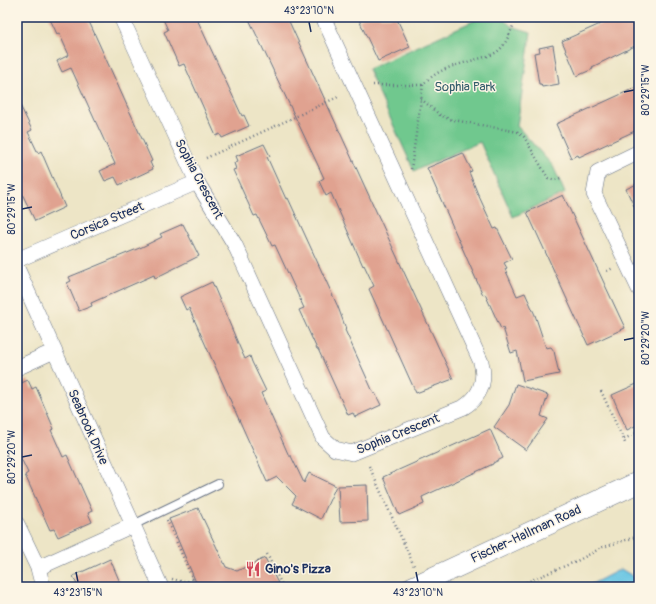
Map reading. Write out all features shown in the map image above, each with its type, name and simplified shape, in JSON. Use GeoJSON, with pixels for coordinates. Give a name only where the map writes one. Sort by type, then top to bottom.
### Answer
{"type":"FeatureCollection","features":[{"type":"Feature","properties":{"kind":"main road","name":"Fischer-Hallman Road"},"geometry":{"type":"LineString","coordinates":[[413,587],[639,482]]}},
{"type":"Feature","properties":{"kind":"street","name":"Sophia Crescent"},"geometry":{"type":"LineString","coordinates":[[121,17],[197,182],[235,246],[323,438],[334,449],[343,453],[352,453],[363,450],[464,407],[476,397],[484,380],[481,362],[323,17]]}},
{"type":"Feature","properties":{"kind":"street"},"geometry":{"type":"LineString","coordinates":[[639,152],[598,172],[594,194],[639,289]]}},
{"type":"Feature","properties":{"kind":"street","name":"Corsica Street"},"geometry":{"type":"LineString","coordinates":[[17,260],[197,182]]}},
{"type":"Feature","properties":{"kind":"street","name":"Seabrook Drive"},"geometry":{"type":"LineString","coordinates":[[17,268],[161,586]]}},
{"type":"Feature","properties":{"kind":"street"},"geometry":{"type":"LineString","coordinates":[[17,368],[54,351]]}},
{"type":"Feature","properties":{"kind":"street"},"geometry":{"type":"LineString","coordinates":[[17,524],[38,568],[43,587]]}},
{"type":"Feature","properties":{"kind":"street"},"geometry":{"type":"LineString","coordinates":[[38,568],[133,526]]}},
{"type":"Feature","properties":{"kind":"lane"},"geometry":{"type":"LineString","coordinates":[[133,526],[218,484]]}},
{"type":"Feature","properties":{"kind":"path"},"geometry":{"type":"LineString","coordinates":[[411,170],[423,84],[432,75],[442,69],[489,56],[504,44],[514,24]]}},
{"type":"Feature","properties":{"kind":"path"},"geometry":{"type":"LineString","coordinates":[[373,85],[423,84]]}},
{"type":"Feature","properties":{"kind":"path"},"geometry":{"type":"LineString","coordinates":[[206,158],[340,96]]}},
{"type":"Feature","properties":{"kind":"path"},"geometry":{"type":"LineString","coordinates":[[421,98],[440,115],[449,119],[518,132],[524,138],[548,178],[555,180],[560,178]]}},
{"type":"Feature","properties":{"kind":"path"},"geometry":{"type":"LineString","coordinates":[[602,391],[626,445]]}},
{"type":"Feature","properties":{"kind":"path"},"geometry":{"type":"LineString","coordinates":[[624,439],[639,432]]}},
{"type":"Feature","properties":{"kind":"path"},"geometry":{"type":"LineString","coordinates":[[369,466],[407,550]]}},
{"type":"Feature","properties":{"kind":"path"},"geometry":{"type":"LineString","coordinates":[[166,519],[196,587]]}},
{"type":"Feature","properties":{"kind":"path"},"geometry":{"type":"LineString","coordinates":[[515,587],[577,561],[603,547],[639,536]]}},
{"type":"Feature","properties":{"kind":"path"},"geometry":{"type":"LineString","coordinates":[[268,554],[282,587]]}},
{"type":"Feature","properties":{"kind":"path"},"geometry":{"type":"LineString","coordinates":[[184,582],[193,578]]}},
{"type":"Feature","properties":{"kind":"green space","name":"Sophia Park"},"geometry":{"type":"Polygon","coordinates":[[[482,17],[501,17],[511,26],[531,32],[517,126],[553,166],[565,193],[513,217],[480,142],[414,171],[368,69],[482,17]]]}},
{"type":"Feature","properties":{"kind":"water"},"geometry":{"type":"Polygon","coordinates":[[[621,569],[639,580],[639,587],[586,587],[621,569]]]}},
{"type":"Feature","properties":{"kind":"building"},"geometry":{"type":"Polygon","coordinates":[[[49,17],[87,17],[152,161],[150,162],[153,169],[119,185],[115,177],[105,181],[100,171],[115,164],[71,68],[62,72],[57,61],[69,55],[59,33],[57,34],[49,17]]]}},
{"type":"Feature","properties":{"kind":"building"},"geometry":{"type":"Polygon","coordinates":[[[162,17],[196,17],[242,116],[244,115],[249,126],[222,138],[220,134],[216,136],[184,64],[179,66],[164,32],[168,30],[162,17]]]}},
{"type":"Feature","properties":{"kind":"building"},"geometry":{"type":"Polygon","coordinates":[[[248,17],[287,17],[453,379],[416,393],[369,289],[374,286],[364,265],[363,266],[331,193],[326,196],[319,181],[324,178],[248,17]]]}},
{"type":"Feature","properties":{"kind":"building"},"geometry":{"type":"Polygon","coordinates":[[[367,17],[396,17],[410,47],[378,61],[359,20],[367,17]]]}},
{"type":"Feature","properties":{"kind":"building"},"geometry":{"type":"Polygon","coordinates":[[[616,17],[639,17],[639,44],[577,76],[562,41],[616,17]]]}},
{"type":"Feature","properties":{"kind":"building"},"geometry":{"type":"Polygon","coordinates":[[[553,45],[559,84],[542,87],[541,84],[539,84],[534,53],[540,52],[539,48],[553,45]]]}},
{"type":"Feature","properties":{"kind":"building"},"geometry":{"type":"Polygon","coordinates":[[[639,86],[639,129],[579,157],[578,155],[571,158],[556,124],[639,86]]]}},
{"type":"Feature","properties":{"kind":"building"},"geometry":{"type":"Polygon","coordinates":[[[17,99],[32,130],[28,132],[38,153],[41,151],[65,207],[35,221],[17,183],[17,99]]]}},
{"type":"Feature","properties":{"kind":"building"},"geometry":{"type":"Polygon","coordinates":[[[264,144],[270,156],[267,157],[286,199],[288,198],[338,307],[346,329],[345,330],[374,394],[375,393],[381,405],[355,417],[353,413],[348,415],[299,310],[304,308],[275,245],[272,246],[257,215],[254,216],[233,170],[236,169],[234,163],[238,161],[236,156],[264,144]]]}},
{"type":"Feature","properties":{"kind":"building"},"geometry":{"type":"Polygon","coordinates":[[[463,153],[472,171],[469,172],[477,192],[494,229],[497,228],[512,259],[504,263],[507,268],[505,269],[517,296],[525,293],[535,315],[546,348],[551,347],[554,351],[559,374],[523,381],[517,351],[511,353],[503,328],[501,329],[485,294],[483,295],[427,168],[463,153]]]}},
{"type":"Feature","properties":{"kind":"building"},"geometry":{"type":"Polygon","coordinates":[[[639,183],[639,217],[626,189],[639,183]]]}},
{"type":"Feature","properties":{"kind":"building"},"geometry":{"type":"Polygon","coordinates":[[[563,195],[625,328],[588,345],[527,212],[563,195]]]}},
{"type":"Feature","properties":{"kind":"building"},"geometry":{"type":"Polygon","coordinates":[[[183,224],[199,256],[155,278],[154,275],[91,303],[92,306],[79,311],[67,283],[71,281],[69,277],[142,247],[162,237],[160,234],[183,224]]]}},
{"type":"Feature","properties":{"kind":"building"},"geometry":{"type":"Polygon","coordinates":[[[212,282],[245,359],[250,356],[266,391],[261,393],[289,456],[291,456],[304,483],[309,473],[336,486],[321,519],[292,504],[296,496],[277,477],[267,482],[189,308],[186,310],[180,297],[212,282]]]}},
{"type":"Feature","properties":{"kind":"building"},"geometry":{"type":"Polygon","coordinates":[[[28,380],[32,389],[36,387],[54,429],[51,430],[63,457],[67,455],[92,511],[88,513],[92,522],[58,537],[54,529],[50,530],[25,475],[28,473],[17,450],[17,385],[28,380]]]}},
{"type":"Feature","properties":{"kind":"building"},"geometry":{"type":"Polygon","coordinates":[[[639,383],[639,424],[627,430],[612,395],[639,383]]]}},
{"type":"Feature","properties":{"kind":"building"},"geometry":{"type":"Polygon","coordinates":[[[516,384],[548,395],[541,416],[548,419],[526,450],[494,427],[509,405],[516,384]]]}},
{"type":"Feature","properties":{"kind":"building"},"geometry":{"type":"Polygon","coordinates":[[[490,429],[503,458],[422,497],[424,504],[399,515],[383,477],[490,429]]]}},
{"type":"Feature","properties":{"kind":"building"},"geometry":{"type":"Polygon","coordinates":[[[367,485],[368,521],[340,522],[338,486],[367,485]]]}},
{"type":"Feature","properties":{"kind":"building"},"geometry":{"type":"Polygon","coordinates":[[[198,508],[226,567],[237,571],[265,558],[280,587],[198,587],[169,519],[198,508]]]}},
{"type":"Feature","properties":{"kind":"building"},"geometry":{"type":"Polygon","coordinates":[[[110,559],[122,587],[78,587],[73,576],[110,559]]]}},
{"type":"Feature","properties":{"kind":"place","name":"Gino's Pizza"},"geometry":{"type":"Point","coordinates":[253,569]}}]}
